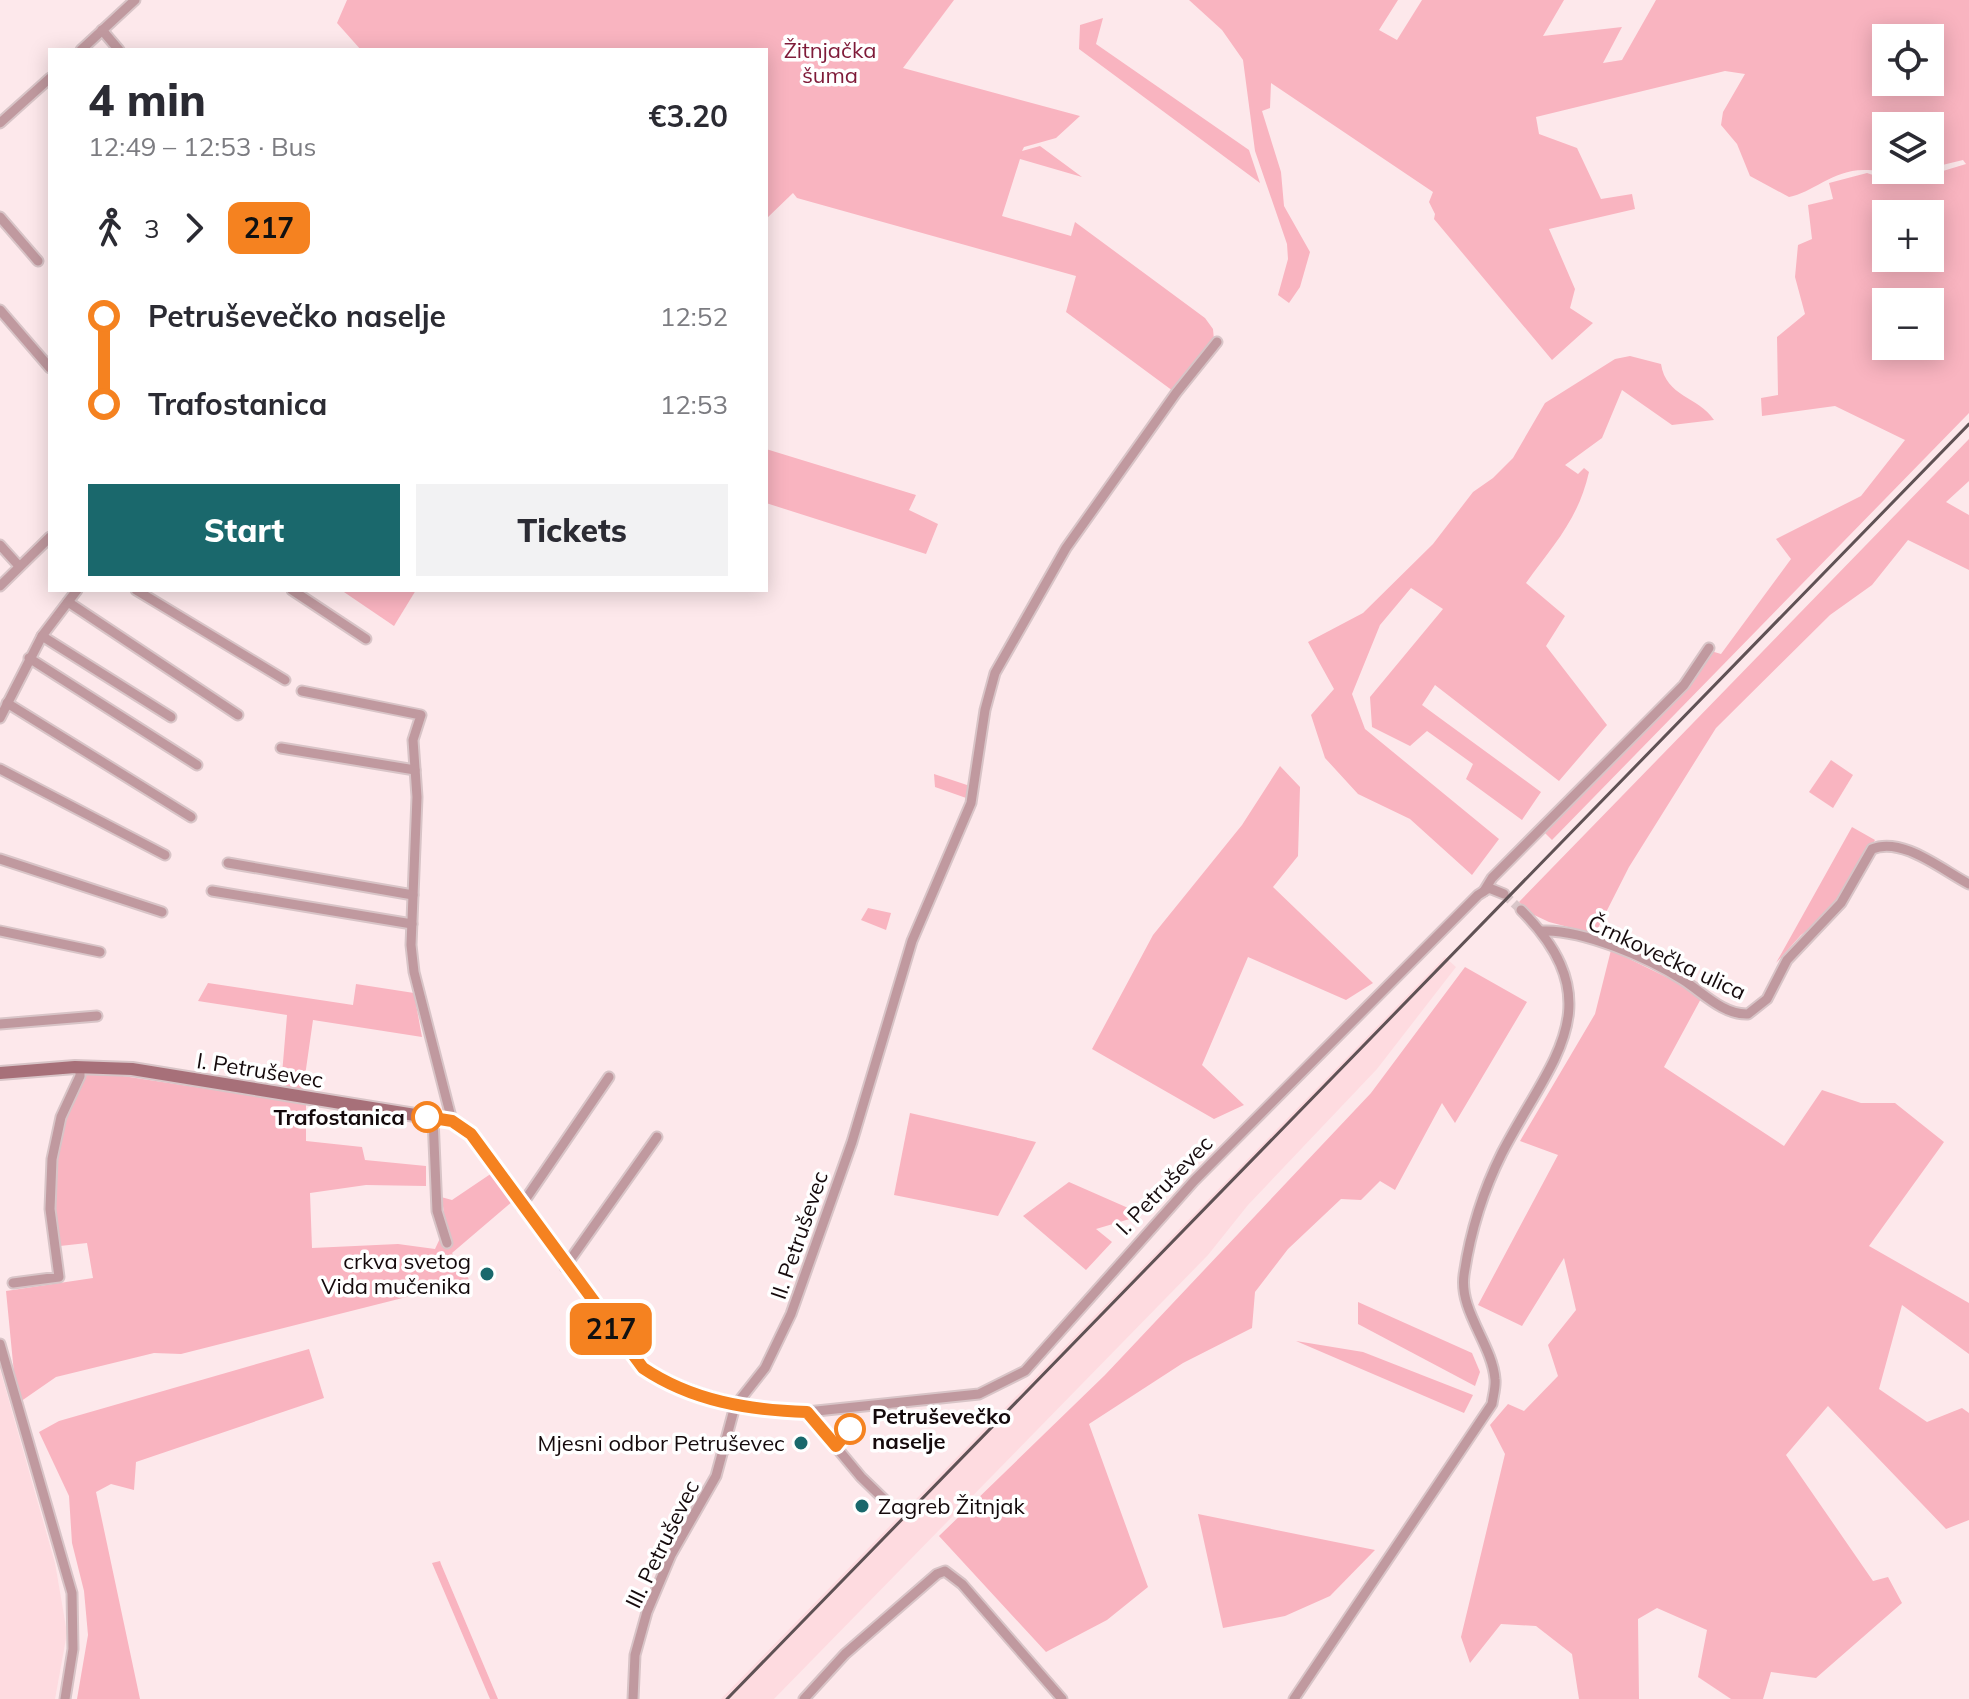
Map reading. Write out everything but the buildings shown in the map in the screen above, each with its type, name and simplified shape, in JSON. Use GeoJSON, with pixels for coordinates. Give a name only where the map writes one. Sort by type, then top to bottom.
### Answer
{"type":"FeatureCollection","features":[{"type":"Feature","properties":{"kind":"street"},"geometry":{"type":"LineString","coordinates":[[83,48],[135,0]]}},
{"type":"Feature","properties":{"kind":"street"},"geometry":{"type":"LineString","coordinates":[[102,30],[117,48]]}},
{"type":"Feature","properties":{"kind":"street"},"geometry":{"type":"LineString","coordinates":[[0,123],[48,80]]}},
{"type":"Feature","properties":{"kind":"street"},"geometry":{"type":"LineString","coordinates":[[0,217],[38,261]]}},
{"type":"Feature","properties":{"kind":"street"},"geometry":{"type":"LineString","coordinates":[[0,310],[48,366]]}},
{"type":"Feature","properties":{"kind":"street","name":"II. Petruševec"},"geometry":{"type":"LineString","coordinates":[[735,1406],[765,1368],[791,1314],[852,1142],[912,941],[971,803],[985,710],[995,673],[1066,548],[1176,393],[1217,342]]}},
{"type":"Feature","properties":{"kind":"street"},"geometry":{"type":"LineString","coordinates":[[0,586],[48,539]]}},
{"type":"Feature","properties":{"kind":"street"},"geometry":{"type":"LineString","coordinates":[[0,545],[19,566]]}},
{"type":"Feature","properties":{"kind":"street"},"geometry":{"type":"LineString","coordinates":[[0,718],[42,636],[76,592]]}},
{"type":"Feature","properties":{"kind":"street"},"geometry":{"type":"LineString","coordinates":[[139,592],[285,680]]}},
{"type":"Feature","properties":{"kind":"street"},"geometry":{"type":"LineString","coordinates":[[295,592],[366,639]]}},
{"type":"Feature","properties":{"kind":"street"},"geometry":{"type":"LineString","coordinates":[[68,602],[238,715]]}},
{"type":"Feature","properties":{"kind":"street"},"geometry":{"type":"LineString","coordinates":[[42,636],[171,717]]}},
{"type":"Feature","properties":{"kind":"street","name":"I. Petruševec"},"geometry":{"type":"LineString","coordinates":[[0,1073],[80,1067],[132,1069],[452,1121],[471,1134],[565,1267],[643,1368],[679,1387],[735,1406],[807,1412],[979,1394],[1025,1371],[1056,1341],[1116,1265],[1194,1181],[1484,891],[1492,878],[1684,685],[1709,648]]}},
{"type":"Feature","properties":{"kind":"street"},"geometry":{"type":"LineString","coordinates":[[29,658],[197,765]]}},
{"type":"Feature","properties":{"kind":"street"},"geometry":{"type":"LineString","coordinates":[[302,691],[421,715],[413,740],[414,972],[452,1121]]}},
{"type":"Feature","properties":{"kind":"street"},"geometry":{"type":"LineString","coordinates":[[7,703],[191,817]]}},
{"type":"Feature","properties":{"kind":"street"},"geometry":{"type":"LineString","coordinates":[[281,748],[415,770]]}},
{"type":"Feature","properties":{"kind":"street"},"geometry":{"type":"LineString","coordinates":[[0,769],[165,855]]}},
{"type":"Feature","properties":{"kind":"street","name":"Črnkovečka ulica"},"geometry":{"type":"LineString","coordinates":[[1542,931],[1560,930],[1583,936],[1680,978],[1723,1008],[1748,1014],[1767,999],[1787,960],[1841,903],[1872,849],[1881,845],[1905,850],[1969,884]]}},
{"type":"Feature","properties":{"kind":"street"},"geometry":{"type":"LineString","coordinates":[[0,859],[162,912]]}},
{"type":"Feature","properties":{"kind":"street"},"geometry":{"type":"LineString","coordinates":[[228,863],[413,895]]}},
{"type":"Feature","properties":{"kind":"street"},"geometry":{"type":"LineString","coordinates":[[1484,891],[1494,888],[1504,894]]}},
{"type":"Feature","properties":{"kind":"street"},"geometry":{"type":"LineString","coordinates":[[212,891],[412,924]]}},
{"type":"Feature","properties":{"kind":"street"},"geometry":{"type":"LineString","coordinates":[[1294,1699],[1492,1404],[1495,1379],[1467,1300],[1463,1279],[1472,1232],[1489,1182],[1561,1049],[1567,1032],[1567,981],[1542,931],[1521,910]]}},
{"type":"Feature","properties":{"kind":"street"},"geometry":{"type":"LineString","coordinates":[[0,931],[100,952]]}},
{"type":"Feature","properties":{"kind":"street"},"geometry":{"type":"LineString","coordinates":[[0,1024],[97,1016]]}},
{"type":"Feature","properties":{"kind":"street"},"geometry":{"type":"LineString","coordinates":[[13,1283],[59,1277],[50,1209],[52,1159],[61,1117],[80,1076],[80,1067]]}},
{"type":"Feature","properties":{"kind":"street"},"geometry":{"type":"LineString","coordinates":[[521,1206],[609,1077]]}},
{"type":"Feature","properties":{"kind":"street"},"geometry":{"type":"LineString","coordinates":[[433,1118],[437,1211],[447,1243]]}},
{"type":"Feature","properties":{"kind":"street"},"geometry":{"type":"LineString","coordinates":[[565,1267],[657,1137]]}},
{"type":"Feature","properties":{"kind":"street"},"geometry":{"type":"LineString","coordinates":[[0,1344],[72,1593],[73,1649],[65,1699]]}},
{"type":"Feature","properties":{"kind":"street","name":"III. Petruševec"},"geometry":{"type":"LineString","coordinates":[[633,1699],[635,1655],[647,1612],[671,1555],[716,1476],[735,1406]]}},
{"type":"Feature","properties":{"kind":"street"},"geometry":{"type":"LineString","coordinates":[[807,1412],[861,1477],[895,1510]]}},
{"type":"Feature","properties":{"kind":"street"},"geometry":{"type":"LineString","coordinates":[[804,1699],[845,1654],[937,1574],[945,1571],[962,1584],[1062,1699]]}},
{"type":"Feature","properties":{"kind":"shaded area","name":"Zagreb Žitnjak"},"geometry":{"type":"Polygon","coordinates":[[[1445,957],[1456,967],[1377,1069],[1248,1205],[1208,1255],[774,1699],[721,1699],[1445,957]]]}},
{"type":"Feature","properties":{"kind":"shaded area"},"geometry":{"type":"Polygon","coordinates":[[[0,1369],[55,1563],[67,1633],[55,1699],[0,1699],[0,1369]]]}},
{"type":"Feature","properties":{"kind":"green space","name":"Žitnjačka šuma"},"geometry":{"type":"Polygon","coordinates":[[[347,0],[954,0],[903,68],[1080,116],[1056,138],[1024,147],[1022,151],[1040,146],[1082,177],[1020,159],[1002,216],[1071,236],[1075,222],[1205,318],[1213,329],[1214,340],[1173,391],[1066,312],[1076,276],[797,198],[793,193],[768,217],[768,48],[359,48],[337,23],[347,0]]]}},
{"type":"Feature","properties":{"kind":"green space"},"geometry":{"type":"Polygon","coordinates":[[[1189,0],[1398,0],[1379,30],[1397,40],[1422,0],[1564,0],[1543,36],[1622,27],[1603,63],[1622,60],[1656,0],[1969,0],[1969,413],[1552,840],[1542,830],[1711,651],[1721,654],[1791,559],[1776,539],[1861,496],[1905,440],[1835,406],[1762,416],[1761,398],[1778,395],[1777,337],[1805,314],[1795,277],[1798,245],[1812,239],[1808,205],[1833,199],[1829,183],[1867,173],[1872,175],[1872,184],[1944,184],[1944,171],[1966,164],[1963,160],[1944,165],[1944,112],[1872,112],[1872,171],[1843,173],[1789,197],[1750,176],[1737,144],[1721,125],[1723,112],[1745,74],[1725,71],[1536,117],[1539,134],[1577,148],[1601,199],[1632,194],[1635,209],[1549,229],[1575,289],[1570,308],[1593,323],[1552,360],[1434,219],[1429,202],[1433,192],[1271,83],[1270,108],[1262,111],[1281,172],[1284,206],[1310,252],[1300,287],[1289,303],[1278,295],[1288,259],[1287,244],[1255,151],[1243,60],[1222,30],[1189,0]]]}},
{"type":"Feature","properties":{"kind":"green space"},"geometry":{"type":"Polygon","coordinates":[[[1103,18],[1096,44],[1249,150],[1260,183],[1079,49],[1080,25],[1103,18]]]}},
{"type":"Feature","properties":{"kind":"green space"},"geometry":{"type":"Polygon","coordinates":[[[1630,356],[1661,364],[1669,383],[1714,420],[1672,425],[1622,390],[1602,438],[1565,465],[1578,474],[1584,468],[1589,472],[1584,489],[1564,531],[1526,583],[1565,616],[1546,646],[1607,725],[1559,781],[1435,685],[1422,705],[1541,792],[1522,820],[1466,779],[1473,764],[1427,731],[1410,746],[1372,727],[1370,697],[1443,609],[1411,588],[1380,625],[1352,694],[1365,729],[1499,839],[1472,875],[1410,819],[1358,794],[1325,758],[1311,715],[1334,689],[1308,642],[1363,613],[1433,544],[1473,492],[1513,458],[1545,403],[1615,359],[1630,356]]]}},
{"type":"Feature","properties":{"kind":"green space"},"geometry":{"type":"Polygon","coordinates":[[[1969,439],[1969,481],[1946,502],[1969,515],[1969,570],[1908,540],[1872,585],[1830,615],[1716,728],[1629,867],[1595,934],[1549,922],[1530,913],[1519,902],[1969,439]]]}},
{"type":"Feature","properties":{"kind":"green space"},"geometry":{"type":"Polygon","coordinates":[[[768,450],[916,495],[909,510],[938,524],[926,554],[768,504],[768,450]]]}},
{"type":"Feature","properties":{"kind":"green space"},"geometry":{"type":"Polygon","coordinates":[[[344,592],[415,592],[394,626],[344,592]]]}},
{"type":"Feature","properties":{"kind":"green space"},"geometry":{"type":"Polygon","coordinates":[[[1831,760],[1853,775],[1833,808],[1809,792],[1831,760]]]}},
{"type":"Feature","properties":{"kind":"green space"},"geometry":{"type":"Polygon","coordinates":[[[1280,766],[1300,787],[1298,856],[1273,887],[1373,983],[1346,1000],[1248,957],[1202,1065],[1244,1105],[1214,1119],[1092,1049],[1153,935],[1242,825],[1280,766]]]}},
{"type":"Feature","properties":{"kind":"green space"},"geometry":{"type":"Polygon","coordinates":[[[934,774],[973,787],[969,799],[935,787],[934,774]]]}},
{"type":"Feature","properties":{"kind":"green space"},"geometry":{"type":"Polygon","coordinates":[[[1852,827],[1875,840],[1828,915],[1801,935],[1776,963],[1852,827]]]}},
{"type":"Feature","properties":{"kind":"green space"},"geometry":{"type":"Polygon","coordinates":[[[868,908],[891,913],[886,930],[861,920],[868,908]]]}},
{"type":"Feature","properties":{"kind":"green space"},"geometry":{"type":"Polygon","coordinates":[[[1611,950],[1703,995],[1664,1067],[1784,1146],[1822,1090],[1861,1103],[1895,1103],[1944,1142],[1869,1246],[1969,1303],[1969,1354],[1902,1305],[1879,1389],[1927,1422],[1962,1408],[1969,1413],[1969,1520],[1946,1529],[1828,1406],[1786,1455],[1873,1581],[1888,1577],[1902,1603],[1816,1678],[1771,1672],[1763,1699],[1731,1699],[1698,1677],[1707,1630],[1657,1608],[1638,1619],[1639,1699],[1579,1699],[1572,1654],[1536,1626],[1501,1624],[1470,1663],[1461,1637],[1505,1454],[1490,1425],[1508,1404],[1524,1411],[1558,1376],[1548,1345],[1576,1310],[1564,1258],[1522,1326],[1478,1305],[1558,1155],[1520,1141],[1595,1014],[1611,950]]]}},
{"type":"Feature","properties":{"kind":"green space"},"geometry":{"type":"Polygon","coordinates":[[[1465,967],[1527,1002],[1455,1123],[1442,1103],[1395,1190],[1380,1181],[1361,1200],[1341,1199],[1288,1249],[1255,1292],[1252,1328],[1183,1363],[1089,1424],[1148,1587],[1107,1620],[1046,1652],[939,1536],[1105,1375],[1371,1093],[1465,967]]]}},
{"type":"Feature","properties":{"kind":"green space"},"geometry":{"type":"Polygon","coordinates":[[[208,983],[353,1005],[356,984],[414,993],[422,1037],[313,1020],[303,1090],[281,1086],[287,1015],[198,1001],[208,983]]]}},
{"type":"Feature","properties":{"kind":"green space"},"geometry":{"type":"Polygon","coordinates":[[[103,1073],[306,1104],[306,1141],[362,1147],[365,1160],[426,1166],[426,1186],[366,1185],[310,1193],[312,1248],[398,1244],[435,1249],[444,1223],[441,1197],[452,1200],[492,1173],[513,1201],[452,1253],[470,1281],[181,1354],[154,1353],[56,1377],[17,1404],[6,1291],[93,1278],[87,1243],[60,1246],[47,1178],[53,1140],[76,1075],[103,1073]]]}},
{"type":"Feature","properties":{"kind":"green space"},"geometry":{"type":"Polygon","coordinates":[[[910,1113],[1036,1142],[998,1216],[894,1195],[910,1113]]]}},
{"type":"Feature","properties":{"kind":"green space"},"geometry":{"type":"Polygon","coordinates":[[[1069,1182],[1135,1211],[1133,1218],[1096,1229],[1112,1242],[1086,1270],[1023,1216],[1069,1182]]]}},
{"type":"Feature","properties":{"kind":"green space"},"geometry":{"type":"Polygon","coordinates":[[[1358,1302],[1472,1353],[1480,1372],[1475,1386],[1358,1324],[1358,1302]]]}},
{"type":"Feature","properties":{"kind":"green space"},"geometry":{"type":"Polygon","coordinates":[[[1296,1341],[1363,1352],[1473,1395],[1464,1413],[1296,1341]]]}},
{"type":"Feature","properties":{"kind":"green space"},"geometry":{"type":"Polygon","coordinates":[[[309,1349],[324,1398],[136,1462],[134,1490],[111,1484],[96,1492],[140,1699],[77,1699],[88,1635],[84,1591],[72,1543],[69,1496],[39,1432],[59,1421],[309,1349]]]}},
{"type":"Feature","properties":{"kind":"green space"},"geometry":{"type":"Polygon","coordinates":[[[1198,1514],[1375,1550],[1330,1596],[1285,1616],[1223,1628],[1198,1514]]]}},
{"type":"Feature","properties":{"kind":"green space"},"geometry":{"type":"Polygon","coordinates":[[[440,1561],[498,1699],[490,1699],[432,1563],[440,1561]]]}},
{"type":"Feature","properties":{"kind":"tunnel"},"geometry":{"type":"LineString","coordinates":[[1504,894],[1521,910]]}},
{"type":"Feature","properties":{"kind":"railway"},"geometry":{"type":"LineString","coordinates":[[727,1699],[1969,424]]}},
{"type":"Feature","properties":{"kind":"bus line","name":"217"},"geometry":{"type":"LineString","coordinates":[[427,1117],[452,1121],[471,1134],[633,1359],[643,1368],[679,1387],[735,1406],[807,1412],[836,1446],[850,1429]]}},
{"type":"Feature","properties":{"kind":"place","name":"Trafostanica"},"geometry":{"type":"Point","coordinates":[427,1117]}},
{"type":"Feature","properties":{"kind":"place","name":"crkva svetog Vida mučenika"},"geometry":{"type":"Point","coordinates":[487,1274]}},
{"type":"Feature","properties":{"kind":"place","name":"Petruševečko naselje"},"geometry":{"type":"Point","coordinates":[850,1429]}},
{"type":"Feature","properties":{"kind":"place","name":"Mjesni odbor Petruševec"},"geometry":{"type":"Point","coordinates":[801,1443]}},
{"type":"Feature","properties":{"kind":"place","name":"Zagreb Žitnjak"},"geometry":{"type":"Point","coordinates":[862,1506]}}]}
